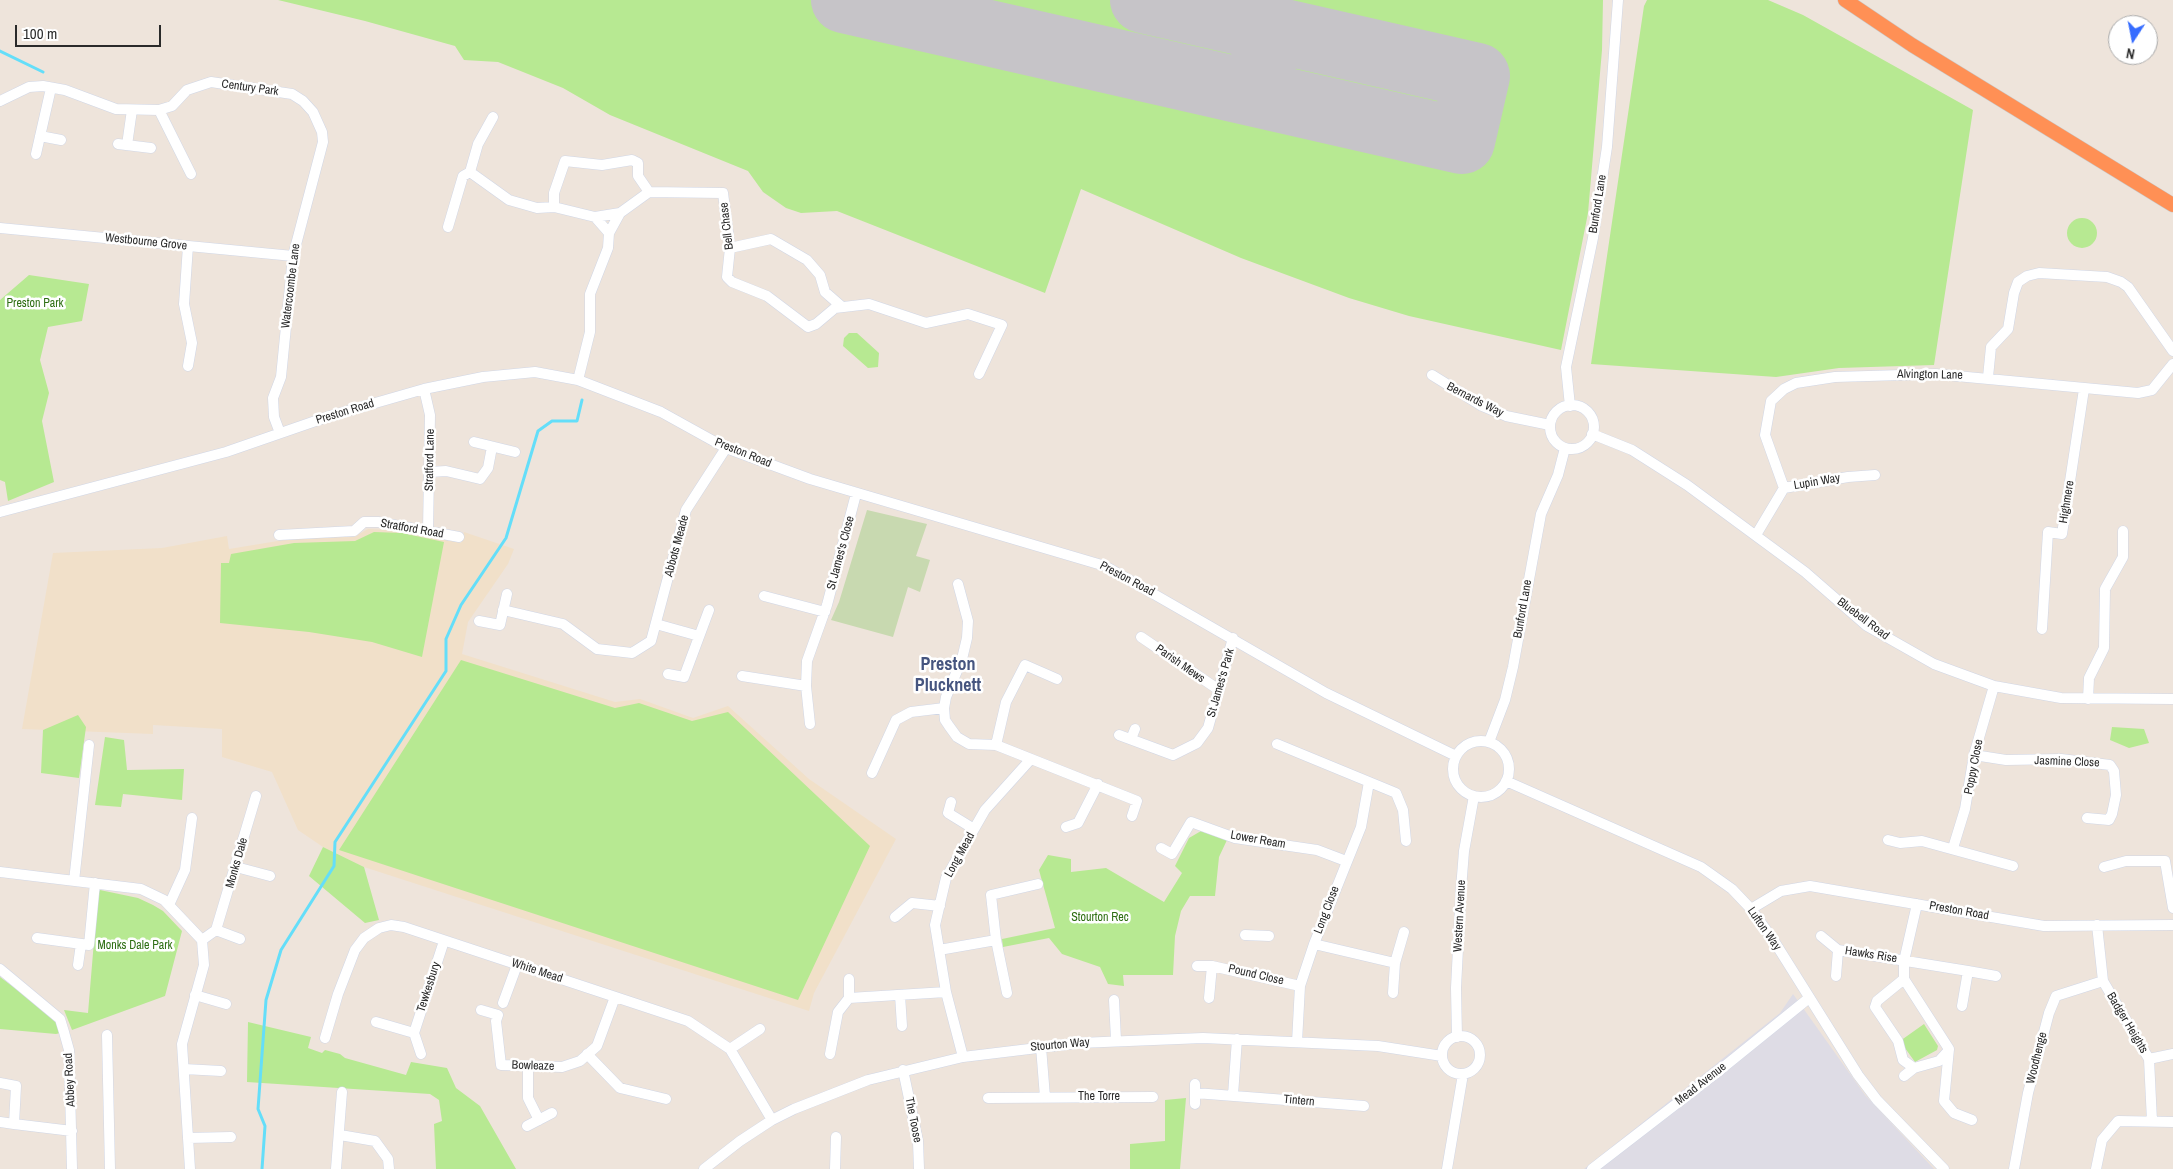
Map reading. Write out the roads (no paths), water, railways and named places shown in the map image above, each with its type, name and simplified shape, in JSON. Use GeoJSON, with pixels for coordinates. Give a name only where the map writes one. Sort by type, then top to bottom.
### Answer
{"type":"FeatureCollection","features":[{"type":"Feature","properties":{"kind":"highway"},"geometry":{"type":"LineString","coordinates":[[1845,0],[1912,45],[2173,205]]}},
{"type":"Feature","properties":{"kind":"street","name":"Bunford Lane"},"geometry":{"type":"LineString","coordinates":[[1570,406],[1566,368],[1593,238],[1606,147],[1618,0]]}},
{"type":"Feature","properties":{"kind":"street","name":"Century Park"},"geometry":{"type":"LineString","coordinates":[[159,110],[172,106],[187,90],[210,82],[292,94],[303,101],[314,112]]}},
{"type":"Feature","properties":{"kind":"street"},"geometry":{"type":"LineString","coordinates":[[0,101],[28,87],[52,88],[65,90],[116,110],[159,110],[191,174]]}},
{"type":"Feature","properties":{"kind":"street"},"geometry":{"type":"LineString","coordinates":[[36,154],[52,88]]}},
{"type":"Feature","properties":{"kind":"street"},"geometry":{"type":"LineString","coordinates":[[132,110],[122,145],[152,148]]}},
{"type":"Feature","properties":{"kind":"street","name":"Watercoombe Lane"},"geometry":{"type":"LineString","coordinates":[[280,433],[274,417],[273,398],[280,377],[292,256],[323,142],[322,132],[314,112]]}},
{"type":"Feature","properties":{"kind":"street"},"geometry":{"type":"LineString","coordinates":[[448,227],[463,176],[470,172],[478,144],[494,117]]}},
{"type":"Feature","properties":{"kind":"street"},"geometry":{"type":"LineString","coordinates":[[40,136],[61,140]]}},
{"type":"Feature","properties":{"kind":"street"},"geometry":{"type":"LineString","coordinates":[[554,207],[554,193],[566,161],[602,165],[632,160],[638,163],[638,176],[649,192],[620,213],[608,233],[608,248],[590,294],[590,332],[578,380]]}},
{"type":"Feature","properties":{"kind":"street"},"geometry":{"type":"LineString","coordinates":[[470,172],[509,200],[538,208],[554,207],[595,217],[620,213]]}},
{"type":"Feature","properties":{"kind":"street","name":"Bell Chase"},"geometry":{"type":"LineString","coordinates":[[649,192],[723,193],[730,248],[727,278],[732,282],[768,296],[808,327],[816,324],[835,308],[841,306]]}},
{"type":"Feature","properties":{"kind":"street"},"geometry":{"type":"LineString","coordinates":[[595,217],[608,233]]}},
{"type":"Feature","properties":{"kind":"street","name":"Westbourne Grove"},"geometry":{"type":"LineString","coordinates":[[0,228],[292,256]]}},
{"type":"Feature","properties":{"kind":"street"},"geometry":{"type":"LineString","coordinates":[[730,248],[771,239],[807,260],[820,275],[825,292],[841,306],[869,304],[926,323],[968,314],[1002,325],[979,374]]}},
{"type":"Feature","properties":{"kind":"street"},"geometry":{"type":"LineString","coordinates":[[188,246],[184,304],[192,343],[188,366]]}},
{"type":"Feature","properties":{"kind":"street"},"geometry":{"type":"LineString","coordinates":[[1988,377],[1991,347],[2008,329],[2014,293],[2018,282],[2026,276],[2039,273],[2097,276],[2121,282],[2128,287],[2173,351]]}},
{"type":"Feature","properties":{"kind":"street","name":"Alvington Lane"},"geometry":{"type":"LineString","coordinates":[[1784,488],[1765,435],[1771,401],[1784,389],[1796,383],[1834,377],[1935,374],[1988,377],[2084,389],[2138,393],[2152,390],[2173,364]]}},
{"type":"Feature","properties":{"kind":"street","name":"Preston Road"},"geometry":{"type":"LineString","coordinates":[[0,512],[217,454],[424,389],[483,377],[535,372],[578,380],[661,412],[726,448],[856,494],[1105,566],[1326,693],[1456,756]]}},
{"type":"Feature","properties":{"kind":"street","name":"Bernards Way"},"geometry":{"type":"LineString","coordinates":[[1432,375],[1482,406],[1506,416],[1550,425]]}},
{"type":"Feature","properties":{"kind":"street","name":"Stratford Lane"},"geometry":{"type":"LineString","coordinates":[[424,389],[430,415],[428,531]]}},
{"type":"Feature","properties":{"kind":"street","name":"Highmere"},"geometry":{"type":"LineString","coordinates":[[2042,629],[2048,532],[2062,534],[2084,389]]}},
{"type":"Feature","properties":{"kind":"street"},"geometry":{"type":"LineString","coordinates":[[1570,406],[1584,409],[1589,414],[1594,427],[1585,445],[1572,449],[1565,448],[1554,439],[1550,425],[1554,414],[1570,406]]}},
{"type":"Feature","properties":{"kind":"street","name":"Bluebell Road"},"geometry":{"type":"LineString","coordinates":[[1592,434],[1632,450],[1687,486],[1805,572],[1867,626],[1897,645],[1934,664],[1994,686],[2060,698],[2173,699]]}},
{"type":"Feature","properties":{"kind":"street"},"geometry":{"type":"LineString","coordinates":[[474,442],[514,452]]}},
{"type":"Feature","properties":{"kind":"street"},"geometry":{"type":"LineString","coordinates":[[430,472],[446,471],[480,478],[488,468],[492,447]]}},
{"type":"Feature","properties":{"kind":"street","name":"Abbots Meade"},"geometry":{"type":"LineString","coordinates":[[504,610],[563,624],[598,649],[632,653],[651,641],[686,510],[726,448]]}},
{"type":"Feature","properties":{"kind":"street","name":"Bunford Lane"},"geometry":{"type":"LineString","coordinates":[[1489,742],[1505,700],[1513,667],[1541,514],[1558,475],[1565,448]]}},
{"type":"Feature","properties":{"kind":"street","name":"Lupin Way"},"geometry":{"type":"LineString","coordinates":[[1756,535],[1784,488],[1848,476],[1875,475]]}},
{"type":"Feature","properties":{"kind":"street","name":"St James's Close"},"geometry":{"type":"LineString","coordinates":[[810,724],[806,686],[807,662],[825,612],[856,494]]}},
{"type":"Feature","properties":{"kind":"street","name":"Stratford Road"},"geometry":{"type":"LineString","coordinates":[[279,535],[354,531],[364,522],[378,522],[459,538]]}},
{"type":"Feature","properties":{"kind":"street"},"geometry":{"type":"LineString","coordinates":[[2088,699],[2089,678],[2104,648],[2105,589],[2123,557],[2123,531]]}},
{"type":"Feature","properties":{"kind":"street"},"geometry":{"type":"LineString","coordinates":[[958,584],[968,621],[967,638],[962,659],[946,697],[944,708],[945,720],[957,737],[969,744],[996,745],[1030,760],[1138,800],[1132,816]]}},
{"type":"Feature","properties":{"kind":"street"},"geometry":{"type":"LineString","coordinates":[[479,621],[500,625],[507,594]]}},
{"type":"Feature","properties":{"kind":"street"},"geometry":{"type":"LineString","coordinates":[[764,596],[825,612]]}},
{"type":"Feature","properties":{"kind":"street"},"geometry":{"type":"LineString","coordinates":[[668,674],[684,677],[709,610]]}},
{"type":"Feature","properties":{"kind":"street"},"geometry":{"type":"LineString","coordinates":[[656,624],[700,636]]}},
{"type":"Feature","properties":{"kind":"street","name":"Parish Mews"},"geometry":{"type":"LineString","coordinates":[[1141,637],[1218,690]]}},
{"type":"Feature","properties":{"kind":"street","name":"St James's Park"},"geometry":{"type":"LineString","coordinates":[[1120,735],[1173,755],[1197,743],[1208,728],[1233,638]]}},
{"type":"Feature","properties":{"kind":"street"},"geometry":{"type":"LineString","coordinates":[[996,745],[1006,702],[1025,665],[1057,679]]}},
{"type":"Feature","properties":{"kind":"street"},"geometry":{"type":"LineString","coordinates":[[742,676],[806,686]]}},
{"type":"Feature","properties":{"kind":"street","name":"Poppy Close"},"geometry":{"type":"LineString","coordinates":[[1953,848],[1965,809],[1974,755],[1994,686]]}},
{"type":"Feature","properties":{"kind":"street"},"geometry":{"type":"LineString","coordinates":[[872,772],[896,720],[911,712],[944,708]]}},
{"type":"Feature","properties":{"kind":"street"},"geometry":{"type":"LineString","coordinates":[[1131,739],[1134,729]]}},
{"type":"Feature","properties":{"kind":"street"},"geometry":{"type":"LineString","coordinates":[[1481,741],[1489,742],[1497,746],[1508,759],[1509,767],[1506,781],[1493,795],[1474,796],[1460,787],[1456,780],[1453,772],[1456,756],[1466,745],[1481,741]]}},
{"type":"Feature","properties":{"kind":"street"},"geometry":{"type":"LineString","coordinates":[[1277,744],[1396,793],[1403,810],[1406,841]]}},
{"type":"Feature","properties":{"kind":"street"},"geometry":{"type":"LineString","coordinates":[[74,881],[89,745]]}},
{"type":"Feature","properties":{"kind":"street","name":"Jasmine Close"},"geometry":{"type":"LineString","coordinates":[[1974,755],[2006,760],[2061,760],[2110,765],[2114,771],[2116,794],[2112,814],[2109,820],[2087,818]]}},
{"type":"Feature","properties":{"kind":"street","name":"Long Mead"},"geometry":{"type":"LineString","coordinates":[[963,1057],[946,992],[935,925],[946,878],[974,829],[985,810],[1030,760]]}},
{"type":"Feature","properties":{"kind":"street","name":"Lufton Way"},"geometry":{"type":"LineString","coordinates":[[1506,781],[1701,867],[1732,889],[1751,909],[1858,1075],[1877,1100],[1944,1169]]}},
{"type":"Feature","properties":{"kind":"street","name":"Long Close"},"geometry":{"type":"LineString","coordinates":[[1297,1042],[1300,986],[1314,944],[1361,827],[1369,782]]}},
{"type":"Feature","properties":{"kind":"street"},"geometry":{"type":"LineString","coordinates":[[1066,827],[1078,823],[1098,784]]}},
{"type":"Feature","properties":{"kind":"street","name":"Monks Dale"},"geometry":{"type":"LineString","coordinates":[[216,930],[256,796]]}},
{"type":"Feature","properties":{"kind":"street","name":"Western Avenue"},"geometry":{"type":"LineString","coordinates":[[1457,1036],[1456,988],[1461,889],[1464,852],[1474,796]]}},
{"type":"Feature","properties":{"kind":"street"},"geometry":{"type":"LineString","coordinates":[[951,802],[948,813],[974,829]]}},
{"type":"Feature","properties":{"kind":"street"},"geometry":{"type":"LineString","coordinates":[[169,906],[185,870],[192,818]]}},
{"type":"Feature","properties":{"kind":"street","name":"Lower Ream"},"geometry":{"type":"LineString","coordinates":[[1160,848],[1172,854],[1191,822],[1235,838],[1317,850],[1346,861]]}},
{"type":"Feature","properties":{"kind":"street"},"geometry":{"type":"LineString","coordinates":[[1888,840],[1900,843],[1922,840],[2012,866]]}},
{"type":"Feature","properties":{"kind":"street"},"geometry":{"type":"LineString","coordinates":[[2104,867],[2126,861],[2165,861],[2173,908]]}},
{"type":"Feature","properties":{"kind":"street"},"geometry":{"type":"LineString","coordinates":[[236,867],[270,876]]}},
{"type":"Feature","properties":{"kind":"street"},"geometry":{"type":"LineString","coordinates":[[0,872],[141,889],[164,900],[202,940],[204,965],[182,1044],[190,1169]]}},
{"type":"Feature","properties":{"kind":"street"},"geometry":{"type":"LineString","coordinates":[[37,938],[89,945],[95,883]]}},
{"type":"Feature","properties":{"kind":"street"},"geometry":{"type":"LineString","coordinates":[[1007,993],[996,940],[991,895],[1038,884]]}},
{"type":"Feature","properties":{"kind":"street","name":"Preston Road"},"geometry":{"type":"LineString","coordinates":[[1751,909],[1781,890],[1810,886],[2044,926],[2173,925]]}},
{"type":"Feature","properties":{"kind":"street"},"geometry":{"type":"LineString","coordinates":[[895,917],[912,903],[940,906]]}},
{"type":"Feature","properties":{"kind":"street","name":"Hawks Rise"},"geometry":{"type":"LineString","coordinates":[[1916,904],[1904,961],[1904,980],[1949,1049]]}},
{"type":"Feature","properties":{"kind":"street","name":"White Mead"},"geometry":{"type":"LineString","coordinates":[[325,1038],[338,994],[355,950],[364,938],[379,928],[390,925],[404,927],[688,1021],[714,1036],[730,1049],[772,1120]]}},
{"type":"Feature","properties":{"kind":"street","name":"Badger Heights"},"geometry":{"type":"LineString","coordinates":[[2096,925],[2103,981],[2149,1060],[2152,1121]]}},
{"type":"Feature","properties":{"kind":"street"},"geometry":{"type":"LineString","coordinates":[[202,940],[216,930],[240,939]]}},
{"type":"Feature","properties":{"kind":"street"},"geometry":{"type":"LineString","coordinates":[[1394,993],[1395,963],[1404,932]]}},
{"type":"Feature","properties":{"kind":"street"},"geometry":{"type":"LineString","coordinates":[[1245,935],[1269,936]]}},
{"type":"Feature","properties":{"kind":"street","name":"Hawks Rise"},"geometry":{"type":"LineString","coordinates":[[1821,936],[1838,950],[1996,976]]}},
{"type":"Feature","properties":{"kind":"street"},"geometry":{"type":"LineString","coordinates":[[939,950],[996,940]]}},
{"type":"Feature","properties":{"kind":"street","name":"Tewkesbury"},"geometry":{"type":"LineString","coordinates":[[414,1033],[444,941]]}},
{"type":"Feature","properties":{"kind":"street"},"geometry":{"type":"LineString","coordinates":[[78,965],[81,944]]}},
{"type":"Feature","properties":{"kind":"street"},"geometry":{"type":"LineString","coordinates":[[1314,944],[1395,963]]}},
{"type":"Feature","properties":{"kind":"street","name":"Hawks Rise"},"geometry":{"type":"LineString","coordinates":[[1836,976],[1838,950]]}},
{"type":"Feature","properties":{"kind":"street"},"geometry":{"type":"LineString","coordinates":[[481,1010],[501,1010],[517,965]]}},
{"type":"Feature","properties":{"kind":"street","name":"Pound Close"},"geometry":{"type":"LineString","coordinates":[[1197,966],[1212,966],[1300,986]]}},
{"type":"Feature","properties":{"kind":"street","name":"Pound Close"},"geometry":{"type":"LineString","coordinates":[[1209,998],[1212,966]]}},
{"type":"Feature","properties":{"kind":"street","name":"Abbey Road"},"geometry":{"type":"LineString","coordinates":[[0,969],[60,1019],[69,1050],[72,1169]]}},
{"type":"Feature","properties":{"kind":"street"},"geometry":{"type":"LineString","coordinates":[[1962,1006],[1968,971]]}},
{"type":"Feature","properties":{"kind":"street"},"geometry":{"type":"LineString","coordinates":[[830,1054],[838,1012],[849,998],[848,979]]}},
{"type":"Feature","properties":{"kind":"street"},"geometry":{"type":"LineString","coordinates":[[1904,980],[1877,1001],[1875,1007],[1898,1041],[1903,1060],[1914,1068]]}},
{"type":"Feature","properties":{"kind":"street","name":"Woodhenge"},"geometry":{"type":"LineString","coordinates":[[2014,1169],[2028,1093],[2052,1004],[2056,996],[2103,981]]}},
{"type":"Feature","properties":{"kind":"street"},"geometry":{"type":"LineString","coordinates":[[849,998],[946,992]]}},
{"type":"Feature","properties":{"kind":"street"},"geometry":{"type":"LineString","coordinates":[[900,995],[902,1026]]}},
{"type":"Feature","properties":{"kind":"street"},"geometry":{"type":"LineString","coordinates":[[196,996],[226,1004]]}},
{"type":"Feature","properties":{"kind":"street","name":"Bowleaze"},"geometry":{"type":"LineString","coordinates":[[501,1010],[496,1021],[501,1065],[562,1067],[580,1061],[597,1046],[615,997]]}},
{"type":"Feature","properties":{"kind":"street","name":"Mead Avenue"},"geometry":{"type":"LineString","coordinates":[[1592,1169],[1715,1074],[1809,998]]}},
{"type":"Feature","properties":{"kind":"street"},"geometry":{"type":"LineString","coordinates":[[1114,1000],[1116,1040]]}},
{"type":"Feature","properties":{"kind":"street"},"geometry":{"type":"LineString","coordinates":[[376,1022],[414,1033],[421,1054]]}},
{"type":"Feature","properties":{"kind":"street"},"geometry":{"type":"LineString","coordinates":[[730,1049],[760,1029]]}},
{"type":"Feature","properties":{"kind":"street"},"geometry":{"type":"LineString","coordinates":[[108,1035],[110,1169]]}},
{"type":"Feature","properties":{"kind":"street"},"geometry":{"type":"LineString","coordinates":[[1457,1036],[1473,1040],[1480,1050],[1477,1066],[1463,1074],[1452,1072],[1447,1068],[1442,1056],[1448,1042],[1457,1036]]}},
{"type":"Feature","properties":{"kind":"street"},"geometry":{"type":"LineString","coordinates":[[1233,1095],[1237,1039]]}},
{"type":"Feature","properties":{"kind":"street","name":"Stourton Way"},"geometry":{"type":"LineString","coordinates":[[704,1169],[772,1120],[828,1095],[868,1080],[903,1070],[963,1057],[1116,1040],[1237,1039],[1378,1046],[1442,1056]]}},
{"type":"Feature","properties":{"kind":"street"},"geometry":{"type":"LineString","coordinates":[[1042,1047],[1045,1097]]}},
{"type":"Feature","properties":{"kind":"street"},"geometry":{"type":"LineString","coordinates":[[1904,1076],[1914,1068],[1939,1061],[1949,1049]]}},
{"type":"Feature","properties":{"kind":"street"},"geometry":{"type":"LineString","coordinates":[[1949,1049],[1944,1101],[1954,1113],[1972,1120]]}},
{"type":"Feature","properties":{"kind":"street"},"geometry":{"type":"LineString","coordinates":[[588,1054],[620,1088],[666,1099]]}},
{"type":"Feature","properties":{"kind":"street"},"geometry":{"type":"LineString","coordinates":[[2149,1060],[2173,1054]]}},
{"type":"Feature","properties":{"kind":"street"},"geometry":{"type":"LineString","coordinates":[[528,1067],[528,1098],[539,1120]]}},
{"type":"Feature","properties":{"kind":"street"},"geometry":{"type":"LineString","coordinates":[[184,1068],[222,1071]]}},
{"type":"Feature","properties":{"kind":"street","name":"The Toose"},"geometry":{"type":"LineString","coordinates":[[903,1070],[918,1141],[919,1169]]}},
{"type":"Feature","properties":{"kind":"street"},"geometry":{"type":"LineString","coordinates":[[1447,1169],[1463,1074]]}},
{"type":"Feature","properties":{"kind":"street"},"geometry":{"type":"LineString","coordinates":[[0,1083],[16,1086],[14,1124]]}},
{"type":"Feature","properties":{"kind":"street"},"geometry":{"type":"LineString","coordinates":[[336,1169],[342,1092]]}},
{"type":"Feature","properties":{"kind":"street","name":"Tintern"},"geometry":{"type":"LineString","coordinates":[[1195,1094],[1233,1095],[1364,1106]]}},
{"type":"Feature","properties":{"kind":"street","name":"The Torre"},"geometry":{"type":"LineString","coordinates":[[988,1098],[1152,1098]]}},
{"type":"Feature","properties":{"kind":"street"},"geometry":{"type":"LineString","coordinates":[[526,1126],[552,1113]]}},
{"type":"Feature","properties":{"kind":"street"},"geometry":{"type":"LineString","coordinates":[[2096,1169],[2102,1140],[2118,1121],[2173,1122]]}},
{"type":"Feature","properties":{"kind":"street"},"geometry":{"type":"LineString","coordinates":[[0,1122],[72,1130]]}},
{"type":"Feature","properties":{"kind":"street"},"geometry":{"type":"LineString","coordinates":[[340,1135],[375,1141],[388,1159],[389,1169]]}},
{"type":"Feature","properties":{"kind":"street"},"geometry":{"type":"LineString","coordinates":[[188,1138],[231,1137]]}},
{"type":"Feature","properties":{"kind":"street"},"geometry":{"type":"LineString","coordinates":[[834,1169],[836,1137]]}},
{"type":"Feature","properties":{"kind":"waterway"},"geometry":{"type":"LineString","coordinates":[[0,51],[43,72]]}},
{"type":"Feature","properties":{"kind":"waterway"},"geometry":{"type":"LineString","coordinates":[[262,1169],[265,1126],[258,1109],[266,1000],[281,950],[334,866],[335,842],[446,671],[446,639],[461,605],[506,538],[538,431],[552,421],[577,421],[582,400]]}},
{"type":"Feature","properties":{"kind":"district","name":"Preston Plucknett"},"geometry":{"type":"Point","coordinates":[948,675]}},
{"type":"Feature","properties":{"kind":"park label","name":"Preston Park"},"geometry":{"type":"Point","coordinates":[35,304]}},
{"type":"Feature","properties":{"kind":"park label","name":"Stourton Rec"},"geometry":{"type":"Point","coordinates":[1100,918]}},
{"type":"Feature","properties":{"kind":"park label","name":"Monks Dale Park"},"geometry":{"type":"Point","coordinates":[135,946]}}]}
